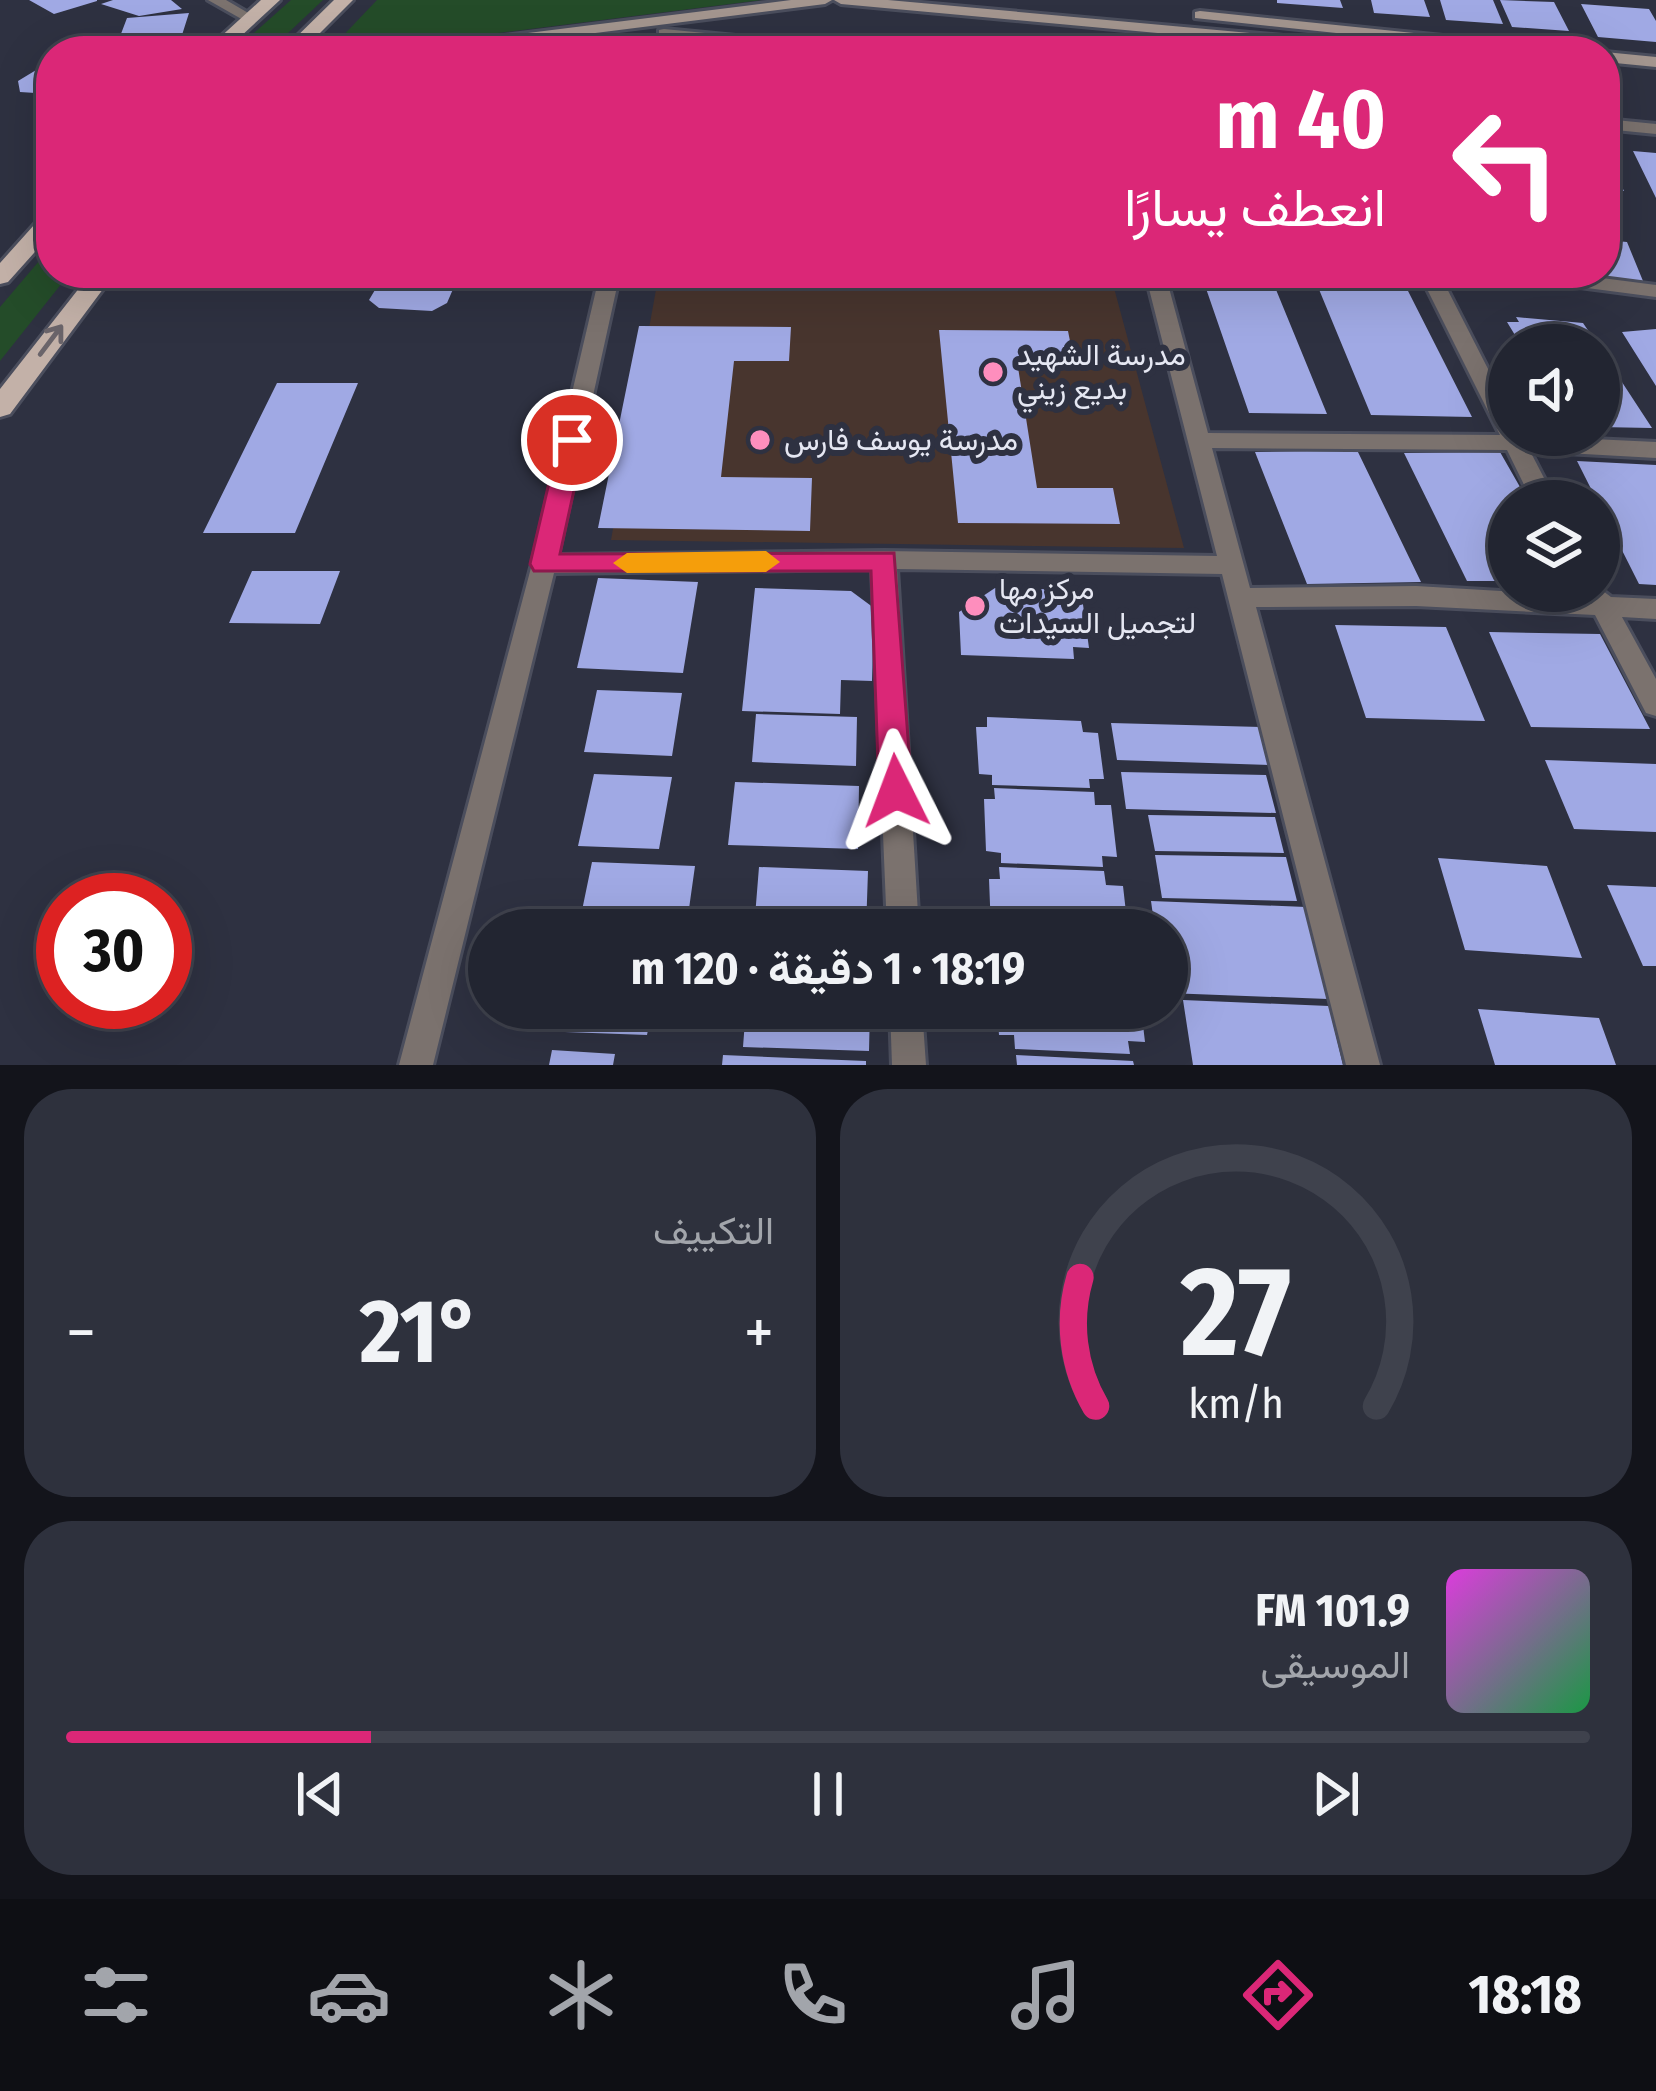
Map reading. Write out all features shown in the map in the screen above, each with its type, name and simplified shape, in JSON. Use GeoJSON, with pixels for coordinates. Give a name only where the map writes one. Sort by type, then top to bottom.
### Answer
{"type":"FeatureCollection","features":[{"type":"Feature","properties":{"kind":"main road"},"geometry":{"type":"LineString","coordinates":[[230,36],[272,0]]}},
{"type":"Feature","properties":{"kind":"main road"},"geometry":{"type":"LineString","coordinates":[[307,36],[344,0]]}},
{"type":"Feature","properties":{"kind":"main road"},"geometry":{"type":"LineString","coordinates":[[0,277],[36,237]]}},
{"type":"Feature","properties":{"kind":"main road"},"geometry":{"type":"LineString","coordinates":[[0,408],[92,288]]}},
{"type":"Feature","properties":{"kind":"street"},"geometry":{"type":"LineString","coordinates":[[215,0],[250,18]]}},
{"type":"Feature","properties":{"kind":"street"},"geometry":{"type":"LineString","coordinates":[[561,36],[824,0]]}},
{"type":"Feature","properties":{"kind":"street"},"geometry":{"type":"LineString","coordinates":[[841,0],[1344,36]]}},
{"type":"Feature","properties":{"kind":"street"},"geometry":{"type":"LineString","coordinates":[[1041,0],[1326,36]]}},
{"type":"Feature","properties":{"kind":"street"},"geometry":{"type":"LineString","coordinates":[[664,36],[667,25]]}},
{"type":"Feature","properties":{"kind":"street"},"geometry":{"type":"LineString","coordinates":[[667,25],[744,36]]}},
{"type":"Feature","properties":{"kind":"street"},"geometry":{"type":"LineString","coordinates":[[1620,58],[1656,62]]}},
{"type":"Feature","properties":{"kind":"street"},"geometry":{"type":"LineString","coordinates":[[1620,72],[1656,76]]}},
{"type":"Feature","properties":{"kind":"street"},"geometry":{"type":"LineString","coordinates":[[1620,125],[1656,129]]}},
{"type":"Feature","properties":{"kind":"street"},"geometry":{"type":"LineString","coordinates":[[1620,286],[1656,291]]}},
{"type":"Feature","properties":{"kind":"street"},"geometry":{"type":"LineString","coordinates":[[416,1065],[544,564],[607,288]]}},
{"type":"Feature","properties":{"kind":"street"},"geometry":{"type":"LineString","coordinates":[[1159,288],[1363,1065]]}},
{"type":"Feature","properties":{"kind":"street"},"geometry":{"type":"LineString","coordinates":[[1436,288],[1488,395]]}},
{"type":"Feature","properties":{"kind":"street"},"geometry":{"type":"LineString","coordinates":[[1198,440],[1488,443]]}},
{"type":"Feature","properties":{"kind":"street"},"geometry":{"type":"LineString","coordinates":[[1620,448],[1656,450]]}},
{"type":"Feature","properties":{"kind":"street"},"geometry":{"type":"LineString","coordinates":[[544,564],[884,560],[1229,565]]}},
{"type":"Feature","properties":{"kind":"street"},"geometry":{"type":"LineString","coordinates":[[884,560],[902,909]]}},
{"type":"Feature","properties":{"kind":"street"},"geometry":{"type":"LineString","coordinates":[[1239,598],[1488,597]]}},
{"type":"Feature","properties":{"kind":"street"},"geometry":{"type":"LineString","coordinates":[[1620,603],[1656,609]]}},
{"type":"Feature","properties":{"kind":"street"},"geometry":{"type":"LineString","coordinates":[[1606,612],[1656,705]]}},
{"type":"Feature","properties":{"kind":"street"},"geometry":{"type":"LineString","coordinates":[[908,1029],[909,1065]]}},
{"type":"Feature","properties":{"kind":"shaded area"},"geometry":{"type":"Polygon","coordinates":[[[656,288],[1114,288],[1184,548],[611,540],[656,288]]]}},
{"type":"Feature","properties":{"kind":"green space"},"geometry":{"type":"Polygon","coordinates":[[[291,0],[323,0],[285,36],[251,36],[291,0]]]}},
{"type":"Feature","properties":{"kind":"green space"},"geometry":{"type":"Polygon","coordinates":[[[377,0],[762,0],[475,36],[343,36],[377,0]]]}},
{"type":"Feature","properties":{"kind":"green space"},"geometry":{"type":"Polygon","coordinates":[[[36,265],[36,288],[58,288],[0,361],[0,307],[36,265]]]}},
{"type":"Feature","properties":{"kind":"building"},"geometry":{"type":"Polygon","coordinates":[[[29,0],[97,0],[97,1],[54,14],[29,0]]]}},
{"type":"Feature","properties":{"kind":"building"},"geometry":{"type":"Polygon","coordinates":[[[171,0],[182,9],[139,16],[101,4],[171,0]]]}},
{"type":"Feature","properties":{"kind":"building"},"geometry":{"type":"Polygon","coordinates":[[[1340,0],[1343,8],[1277,3],[1340,0]]]}},
{"type":"Feature","properties":{"kind":"building"},"geometry":{"type":"Polygon","coordinates":[[[1371,0],[1424,0],[1430,17],[1374,13],[1371,0]]]}},
{"type":"Feature","properties":{"kind":"building"},"geometry":{"type":"Polygon","coordinates":[[[1440,0],[1493,0],[1503,24],[1446,20],[1440,0]]]}},
{"type":"Feature","properties":{"kind":"building"},"geometry":{"type":"Polygon","coordinates":[[[1500,0],[1554,2],[1569,31],[1512,27],[1500,0]]]}},
{"type":"Feature","properties":{"kind":"building"},"geometry":{"type":"Polygon","coordinates":[[[1581,4],[1649,9],[1656,21],[1656,42],[1597,36],[1581,4]]]}},
{"type":"Feature","properties":{"kind":"building"},"geometry":{"type":"Polygon","coordinates":[[[189,13],[182,35],[176,36],[120,36],[127,18],[189,13]]]}},
{"type":"Feature","properties":{"kind":"building"},"geometry":{"type":"Polygon","coordinates":[[[36,70],[36,93],[20,92],[18,81],[36,70]]]}},
{"type":"Feature","properties":{"kind":"building"},"geometry":{"type":"Polygon","coordinates":[[[1633,151],[1656,153],[1656,198],[1633,151]]]}},
{"type":"Feature","properties":{"kind":"building"},"geometry":{"type":"Polygon","coordinates":[[[1620,241],[1627,242],[1643,281],[1620,279],[1620,241]]]}},
{"type":"Feature","properties":{"kind":"building"},"geometry":{"type":"Polygon","coordinates":[[[376,288],[454,288],[447,303],[432,311],[379,308],[369,300],[376,288]]]}},
{"type":"Feature","properties":{"kind":"building"},"geometry":{"type":"Polygon","coordinates":[[[1206,288],[1275,288],[1327,414],[1249,413],[1206,288]]]}},
{"type":"Feature","properties":{"kind":"building"},"geometry":{"type":"Polygon","coordinates":[[[1318,288],[1407,289],[1472,417],[1371,415],[1318,288]]]}},
{"type":"Feature","properties":{"kind":"building"},"geometry":{"type":"Polygon","coordinates":[[[1516,317],[1584,324],[1507,322],[1519,322],[1516,317]]]}},
{"type":"Feature","properties":{"kind":"building"},"geometry":{"type":"Polygon","coordinates":[[[639,326],[791,327],[789,361],[734,361],[721,477],[812,478],[810,531],[598,528],[639,326]]]}},
{"type":"Feature","properties":{"kind":"building"},"geometry":{"type":"Polygon","coordinates":[[[1656,329],[1656,386],[1622,332],[1656,329]]]}},
{"type":"Feature","properties":{"kind":"building"},"geometry":{"type":"Polygon","coordinates":[[[939,330],[1068,331],[1074,361],[1017,361],[1037,488],[1113,488],[1120,524],[958,523],[939,330]]]}},
{"type":"Feature","properties":{"kind":"building"},"geometry":{"type":"Polygon","coordinates":[[[1620,379],[1652,428],[1620,427],[1620,379]]]}},
{"type":"Feature","properties":{"kind":"building"},"geometry":{"type":"Polygon","coordinates":[[[277,383],[358,383],[295,533],[203,533],[277,383]]]}},
{"type":"Feature","properties":{"kind":"building"},"geometry":{"type":"Polygon","coordinates":[[[1357,450],[1421,582],[1307,584],[1255,452],[1357,450]]]}},
{"type":"Feature","properties":{"kind":"building"},"geometry":{"type":"Polygon","coordinates":[[[1404,453],[1502,456],[1516,480],[1488,480],[1488,581],[1467,581],[1404,453]]]}},
{"type":"Feature","properties":{"kind":"building"},"geometry":{"type":"Polygon","coordinates":[[[1577,461],[1656,465],[1656,585],[1639,584],[1620,546],[1620,480],[1587,480],[1577,461]]]}},
{"type":"Feature","properties":{"kind":"building"},"geometry":{"type":"Polygon","coordinates":[[[252,571],[340,571],[320,624],[229,623],[252,571]]]}},
{"type":"Feature","properties":{"kind":"building"},"geometry":{"type":"Polygon","coordinates":[[[598,578],[698,582],[683,673],[577,668],[598,578]]]}},
{"type":"Feature","properties":{"kind":"building"},"geometry":{"type":"Polygon","coordinates":[[[755,588],[851,591],[874,608],[872,681],[841,680],[840,714],[742,711],[755,588]]]}},
{"type":"Feature","properties":{"kind":"building"},"geometry":{"type":"Polygon","coordinates":[[[995,588],[1081,590],[1089,648],[1073,647],[1074,659],[961,655],[959,612],[995,588]]]}},
{"type":"Feature","properties":{"kind":"building"},"geometry":{"type":"Polygon","coordinates":[[[1335,625],[1446,627],[1485,721],[1366,718],[1335,625]]]}},
{"type":"Feature","properties":{"kind":"building"},"geometry":{"type":"Polygon","coordinates":[[[1489,632],[1600,634],[1650,729],[1531,727],[1489,632]]]}},
{"type":"Feature","properties":{"kind":"building"},"geometry":{"type":"Polygon","coordinates":[[[597,690],[682,693],[672,756],[584,752],[597,690]]]}},
{"type":"Feature","properties":{"kind":"building"},"geometry":{"type":"Polygon","coordinates":[[[756,714],[857,717],[856,766],[752,762],[756,714]]]}},
{"type":"Feature","properties":{"kind":"building"},"geometry":{"type":"Polygon","coordinates":[[[987,717],[1081,721],[1083,732],[1098,733],[1104,779],[1089,779],[1090,788],[992,785],[992,775],[979,774],[976,727],[987,727],[987,717]]]}},
{"type":"Feature","properties":{"kind":"building"},"geometry":{"type":"Polygon","coordinates":[[[1111,723],[1261,727],[1270,765],[1117,760],[1111,723]]]}},
{"type":"Feature","properties":{"kind":"building"},"geometry":{"type":"Polygon","coordinates":[[[1545,760],[1656,764],[1656,832],[1574,829],[1545,760]]]}},
{"type":"Feature","properties":{"kind":"building"},"geometry":{"type":"Polygon","coordinates":[[[1121,772],[1266,775],[1276,813],[1126,809],[1121,772]]]}},
{"type":"Feature","properties":{"kind":"building"},"geometry":{"type":"Polygon","coordinates":[[[594,774],[672,777],[659,849],[578,846],[594,774]]]}},
{"type":"Feature","properties":{"kind":"building"},"geometry":{"type":"Polygon","coordinates":[[[735,782],[859,786],[858,849],[728,845],[735,782]]]}},
{"type":"Feature","properties":{"kind":"building"},"geometry":{"type":"Polygon","coordinates":[[[994,788],[1094,792],[1095,805],[1111,805],[1117,857],[1102,856],[1103,867],[1001,863],[1001,853],[986,851],[984,799],[995,799],[994,788]]]}},
{"type":"Feature","properties":{"kind":"building"},"geometry":{"type":"Polygon","coordinates":[[[1148,815],[1275,817],[1284,853],[1155,851],[1148,815]]]}},
{"type":"Feature","properties":{"kind":"building"},"geometry":{"type":"Polygon","coordinates":[[[1155,855],[1286,857],[1297,901],[1162,898],[1155,855]]]}},
{"type":"Feature","properties":{"kind":"building"},"geometry":{"type":"Polygon","coordinates":[[[1438,858],[1547,866],[1582,958],[1465,950],[1438,858]]]}},
{"type":"Feature","properties":{"kind":"building"},"geometry":{"type":"Polygon","coordinates":[[[592,862],[695,866],[689,909],[582,909],[592,862]]]}},
{"type":"Feature","properties":{"kind":"building"},"geometry":{"type":"Polygon","coordinates":[[[759,867],[868,871],[867,909],[756,909],[759,867]]]}},
{"type":"Feature","properties":{"kind":"building"},"geometry":{"type":"Polygon","coordinates":[[[999,867],[1104,871],[1106,885],[1123,886],[1126,909],[990,909],[989,879],[1000,879],[999,867]]]}},
{"type":"Feature","properties":{"kind":"building"},"geometry":{"type":"Polygon","coordinates":[[[1607,885],[1656,887],[1656,966],[1643,966],[1607,885]]]}},
{"type":"Feature","properties":{"kind":"building"},"geometry":{"type":"Polygon","coordinates":[[[1151,901],[1306,907],[1328,999],[1188,994],[1188,909],[1152,909],[1151,901]]]}},
{"type":"Feature","properties":{"kind":"building"},"geometry":{"type":"Polygon","coordinates":[[[1188,1000],[1329,1006],[1343,1065],[1193,1065],[1188,1000]]]}},
{"type":"Feature","properties":{"kind":"building"},"geometry":{"type":"Polygon","coordinates":[[[1478,1009],[1599,1018],[1616,1065],[1495,1065],[1478,1009]]]}},
{"type":"Feature","properties":{"kind":"building"},"geometry":{"type":"Polygon","coordinates":[[[566,1029],[648,1029],[647,1035],[566,1029]]]}},
{"type":"Feature","properties":{"kind":"building"},"geometry":{"type":"Polygon","coordinates":[[[744,1029],[870,1029],[869,1051],[743,1047],[744,1029]]]}},
{"type":"Feature","properties":{"kind":"building"},"geometry":{"type":"Polygon","coordinates":[[[999,1029],[1143,1029],[1145,1042],[1128,1041],[1130,1054],[1015,1049],[1014,1035],[999,1035],[999,1029]]]}},
{"type":"Feature","properties":{"kind":"building"},"geometry":{"type":"Polygon","coordinates":[[[552,1050],[615,1054],[613,1065],[549,1065],[552,1050]]]}},
{"type":"Feature","properties":{"kind":"building"},"geometry":{"type":"Polygon","coordinates":[[[723,1055],[866,1061],[866,1065],[722,1065],[723,1055]]]}},
{"type":"Feature","properties":{"kind":"building"},"geometry":{"type":"Polygon","coordinates":[[[1016,1055],[1133,1061],[1134,1065],[1017,1065],[1016,1055]]]}},
{"type":"Feature","properties":{"kind":"slow traffic"},"geometry":{"type":"LineString","coordinates":[[627,563],[766,562]]}},
{"type":"Feature","properties":{"kind":"place","name":"مدرسة الشهيد بديع زيني"},"geometry":{"type":"Point","coordinates":[993,372]}},
{"type":"Feature","properties":{"kind":"place","name":"مدرسة يوسف فارس"},"geometry":{"type":"Point","coordinates":[760,440]}},
{"type":"Feature","properties":{"kind":"place","name":"مركز مها لتجميل السيدات"},"geometry":{"type":"Point","coordinates":[975,606]}},
{"type":"Feature","properties":{"kind":"route"},"geometry":{"type":"LineString","coordinates":[[572,440],[544,564],[884,560],[896,791]]}}]}
